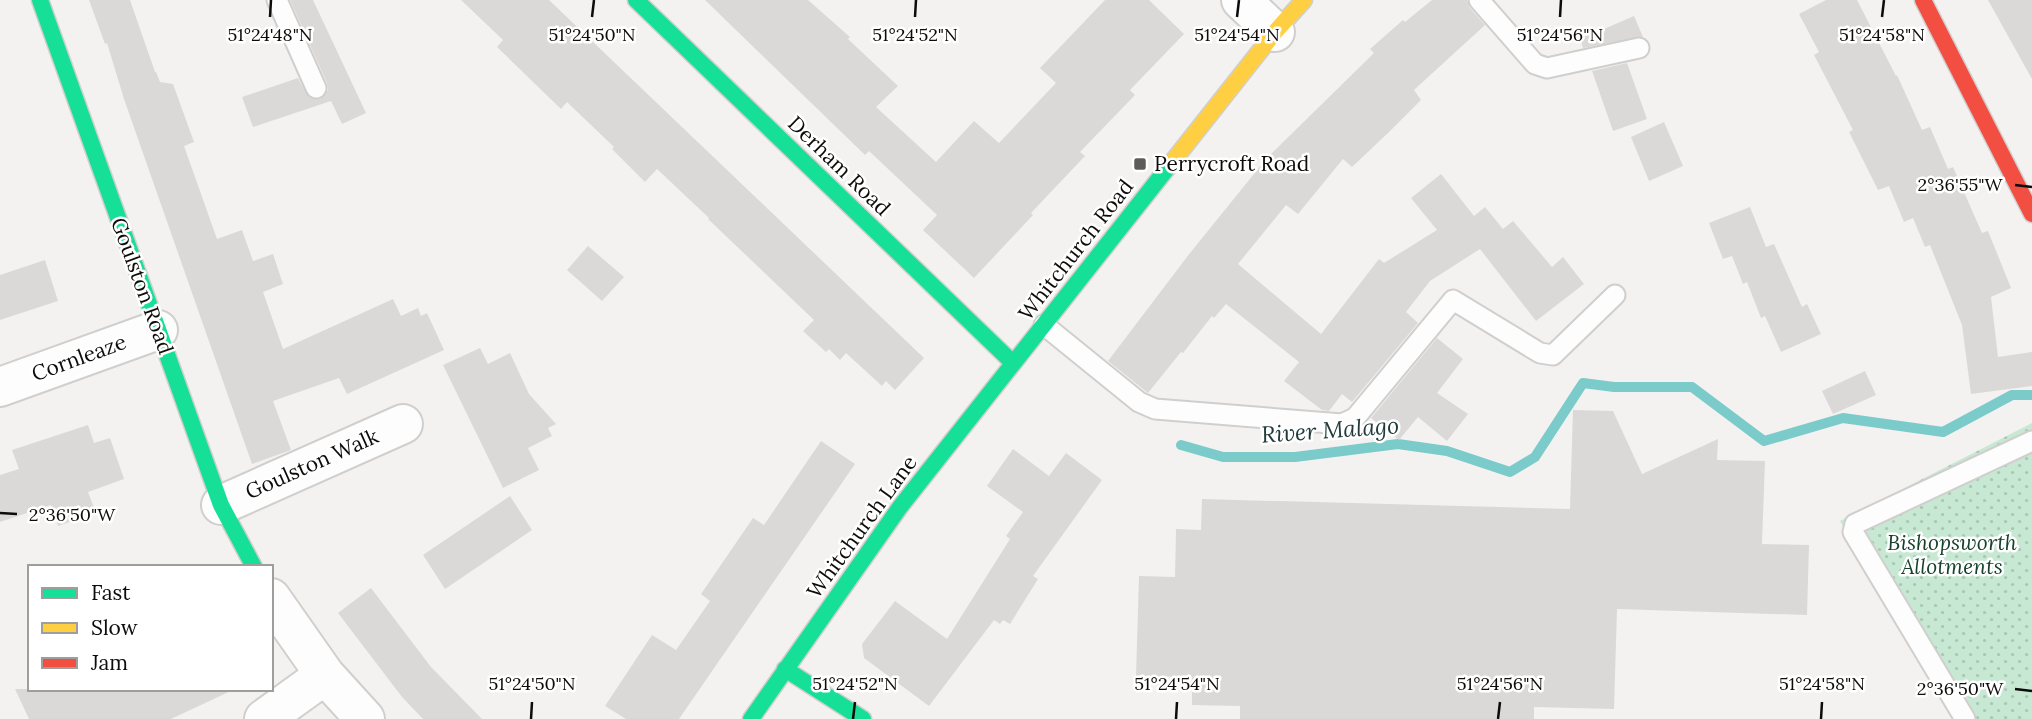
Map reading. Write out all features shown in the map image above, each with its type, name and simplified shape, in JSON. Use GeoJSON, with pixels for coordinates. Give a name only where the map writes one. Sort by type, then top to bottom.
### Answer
{"type":"FeatureCollection","features":[{"type":"Feature","properties":{"kind":"street","name":"Goulston Road"},"geometry":{"type":"LineString","coordinates":[[40,0],[221,505],[253,565]]}},
{"type":"Feature","properties":{"kind":"street","name":"Derham Road"},"geometry":{"type":"LineString","coordinates":[[636,0],[1013,363]]}},
{"type":"Feature","properties":{"kind":"street"},"geometry":{"type":"LineString","coordinates":[[1241,0],[1275,32]]}},
{"type":"Feature","properties":{"kind":"street","name":"Whitchurch Road"},"geometry":{"type":"LineString","coordinates":[[1013,363],[1275,32],[1304,0]]}},
{"type":"Feature","properties":{"kind":"street"},"geometry":{"type":"LineString","coordinates":[[1923,0],[2032,214]]}},
{"type":"Feature","properties":{"kind":"street","name":"Cornleaze"},"geometry":{"type":"LineString","coordinates":[[0,387],[158,330]]}},
{"type":"Feature","properties":{"kind":"street","name":"Whitchurch Lane"},"geometry":{"type":"LineString","coordinates":[[751,719],[900,507],[1013,363]]}},
{"type":"Feature","properties":{"kind":"street","name":"Goulston Walk"},"geometry":{"type":"LineString","coordinates":[[221,505],[403,424]]}},
{"type":"Feature","properties":{"kind":"street"},"geometry":{"type":"LineString","coordinates":[[273,601],[325,675],[365,719]]}},
{"type":"Feature","properties":{"kind":"street"},"geometry":{"type":"LineString","coordinates":[[785,669],[863,719]]}},
{"type":"Feature","properties":{"kind":"street"},"geometry":{"type":"LineString","coordinates":[[264,719],[325,675]]}},
{"type":"Feature","properties":{"kind":"lane"},"geometry":{"type":"LineString","coordinates":[[277,0],[316,88]]}},
{"type":"Feature","properties":{"kind":"lane"},"geometry":{"type":"LineString","coordinates":[[1479,0],[1535,64],[1547,68],[1639,48]]}},
{"type":"Feature","properties":{"kind":"lane"},"geometry":{"type":"LineString","coordinates":[[1044,325],[1139,402],[1155,409],[1342,424],[1355,418],[1453,300],[1540,352],[1552,355],[1615,295]]}},
{"type":"Feature","properties":{"kind":"lane"},"geometry":{"type":"LineString","coordinates":[[1965,719],[1853,532],[1855,524],[2032,442]]}},
{"type":"Feature","properties":{"kind":"green space","name":"Bishopsworth Allotments"},"geometry":{"type":"Polygon","coordinates":[[[2032,423],[2032,719],[1954,719],[1840,521],[2032,423]]]}},
{"type":"Feature","properties":{"kind":"building"},"geometry":{"type":"Polygon","coordinates":[[[89,0],[130,0],[160,82],[173,84],[194,142],[184,146],[217,239],[242,230],[253,261],[273,254],[283,284],[263,292],[283,349],[393,299],[401,316],[418,308],[421,316],[427,313],[444,350],[347,394],[339,378],[273,401],[291,450],[252,464],[124,99],[107,43],[105,44],[89,0]]]}},
{"type":"Feature","properties":{"kind":"building"},"geometry":{"type":"Polygon","coordinates":[[[290,0],[313,0],[366,113],[342,124],[331,101],[253,127],[242,97],[298,78],[309,98],[320,99],[328,90],[290,0]]]}},
{"type":"Feature","properties":{"kind":"building"},"geometry":{"type":"Polygon","coordinates":[[[461,0],[549,0],[924,358],[895,390],[886,381],[882,386],[846,353],[840,360],[829,349],[826,352],[803,331],[814,320],[709,218],[657,169],[645,182],[612,149],[614,147],[567,102],[561,109],[497,47],[503,40],[461,0]]]}},
{"type":"Feature","properties":{"kind":"building"},"geometry":{"type":"Polygon","coordinates":[[[705,0],[808,0],[850,37],[848,39],[898,86],[876,107],[936,162],[974,121],[999,143],[1056,83],[1040,68],[1105,0],[1149,0],[1184,34],[1130,90],[1135,95],[1080,152],[1085,156],[974,278],[923,230],[937,215],[869,151],[865,155],[705,0]]]}},
{"type":"Feature","properties":{"kind":"building"},"geometry":{"type":"Polygon","coordinates":[[[1432,0],[1467,0],[1470,8],[1485,25],[1414,90],[1421,100],[1388,133],[1352,167],[1343,159],[1298,214],[1286,205],[1238,264],[1321,334],[1379,259],[1384,263],[1437,230],[1411,198],[1441,174],[1474,216],[1485,207],[1503,229],[1513,221],[1552,267],[1563,257],[1584,284],[1536,321],[1480,249],[1430,281],[1406,312],[1418,323],[1352,402],[1342,394],[1329,411],[1322,410],[1284,381],[1299,362],[1226,304],[1214,318],[1212,316],[1148,393],[1108,361],[1266,159],[1374,53],[1370,49],[1403,20],[1405,22],[1432,0]]]}},
{"type":"Feature","properties":{"kind":"building"},"geometry":{"type":"Polygon","coordinates":[[[1826,0],[1857,0],[1897,75],[1922,130],[1930,127],[1948,169],[1953,167],[1982,233],[1988,231],[2011,288],[1991,297],[1998,357],[2032,352],[2032,386],[1971,394],[1962,325],[1930,245],[1925,247],[1913,218],[1904,222],[1889,186],[1878,190],[1849,132],[1853,130],[1814,55],[1819,52],[1799,14],[1826,0]]]}},
{"type":"Feature","properties":{"kind":"building"},"geometry":{"type":"Polygon","coordinates":[[[1988,0],[2032,0],[2032,79],[1988,0]]]}},
{"type":"Feature","properties":{"kind":"building"},"geometry":{"type":"Polygon","coordinates":[[[1634,16],[1643,37],[1583,48],[1580,37],[1634,16]]]}},
{"type":"Feature","properties":{"kind":"building"},"geometry":{"type":"Polygon","coordinates":[[[1627,63],[1647,119],[1613,131],[1592,71],[1627,63]]]}},
{"type":"Feature","properties":{"kind":"building"},"geometry":{"type":"Polygon","coordinates":[[[1664,122],[1683,166],[1649,181],[1631,137],[1664,122]]]}},
{"type":"Feature","properties":{"kind":"building"},"geometry":{"type":"Polygon","coordinates":[[[1750,207],[1766,247],[1774,244],[1802,307],[1807,304],[1821,334],[1781,352],[1765,316],[1761,318],[1747,282],[1743,284],[1732,256],[1723,259],[1709,223],[1750,207]]]}},
{"type":"Feature","properties":{"kind":"building"},"geometry":{"type":"Polygon","coordinates":[[[588,246],[624,277],[602,301],[567,270],[588,246]]]}},
{"type":"Feature","properties":{"kind":"building"},"geometry":{"type":"Polygon","coordinates":[[[45,260],[58,301],[0,320],[0,275],[45,260]]]}},
{"type":"Feature","properties":{"kind":"building"},"geometry":{"type":"Polygon","coordinates":[[[1437,338],[1463,359],[1437,393],[1468,414],[1447,441],[1418,417],[1399,440],[1371,418],[1437,338]]]}},
{"type":"Feature","properties":{"kind":"building"},"geometry":{"type":"Polygon","coordinates":[[[480,348],[488,364],[510,353],[529,394],[556,424],[548,428],[552,436],[528,448],[539,470],[503,488],[443,365],[480,348]]]}},
{"type":"Feature","properties":{"kind":"building"},"geometry":{"type":"Polygon","coordinates":[[[1865,371],[1876,395],[1833,414],[1822,391],[1865,371]]]}},
{"type":"Feature","properties":{"kind":"building"},"geometry":{"type":"Polygon","coordinates":[[[1573,410],[1613,411],[1642,474],[1718,439],[1717,460],[1765,461],[1762,544],[1809,545],[1807,615],[1617,609],[1614,709],[1534,707],[1534,719],[1240,719],[1240,706],[1192,705],[1192,677],[1136,676],[1139,576],[1175,577],[1176,529],[1201,530],[1202,499],[1570,509],[1573,410]]]}},
{"type":"Feature","properties":{"kind":"building"},"geometry":{"type":"Polygon","coordinates":[[[88,425],[94,443],[110,438],[124,479],[88,492],[96,513],[58,526],[51,505],[0,522],[0,475],[19,469],[12,450],[88,425]]]}},
{"type":"Feature","properties":{"kind":"building"},"geometry":{"type":"Polygon","coordinates":[[[821,441],[855,464],[679,719],[626,719],[605,706],[652,635],[676,650],[710,601],[701,594],[753,518],[764,525],[821,441]]]}},
{"type":"Feature","properties":{"kind":"building"},"geometry":{"type":"Polygon","coordinates":[[[1013,449],[1049,476],[1066,453],[1102,480],[1033,576],[1038,579],[1010,624],[1003,620],[1000,624],[994,620],[929,706],[864,658],[862,644],[895,601],[947,639],[1010,539],[1006,536],[1023,512],[987,486],[1013,449]]]}},
{"type":"Feature","properties":{"kind":"building"},"geometry":{"type":"Polygon","coordinates":[[[510,496],[532,530],[445,589],[423,555],[510,496]]]}},
{"type":"Feature","properties":{"kind":"building"},"geometry":{"type":"Polygon","coordinates":[[[371,588],[431,667],[482,719],[423,719],[402,697],[338,613],[371,588]]]}},
{"type":"Feature","properties":{"kind":"building"},"geometry":{"type":"Polygon","coordinates":[[[15,689],[231,691],[171,719],[29,719],[15,689]]]}},
{"type":"Feature","properties":{"kind":"waterway","name":"River Malago"},"geometry":{"type":"LineString","coordinates":[[1181,445],[1223,457],[1295,457],[1398,444],[1447,451],[1510,472],[1535,457],[1583,383],[1614,387],[1692,387],[1764,441],[1843,418],[1943,432],[2012,395],[2032,395]]}},
{"type":"Feature","properties":{"kind":"traffic: fast"},"geometry":{"type":"LineString","coordinates":[[40,0],[221,505],[253,565]]}},
{"type":"Feature","properties":{"kind":"traffic: fast"},"geometry":{"type":"LineString","coordinates":[[636,0],[1013,363]]}},
{"type":"Feature","properties":{"kind":"traffic: fast"},"geometry":{"type":"LineString","coordinates":[[751,719],[900,507],[1173,161]]}},
{"type":"Feature","properties":{"kind":"traffic: fast"},"geometry":{"type":"LineString","coordinates":[[785,669],[863,719]]}},
{"type":"Feature","properties":{"kind":"traffic: slow"},"geometry":{"type":"LineString","coordinates":[[1173,161],[1275,32],[1304,0]]}},
{"type":"Feature","properties":{"kind":"traffic: jam"},"geometry":{"type":"LineString","coordinates":[[1923,0],[2032,214]]}},
{"type":"Feature","properties":{"kind":"place","name":"Perrycroft Road"},"geometry":{"type":"Point","coordinates":[1140,164]}}]}
